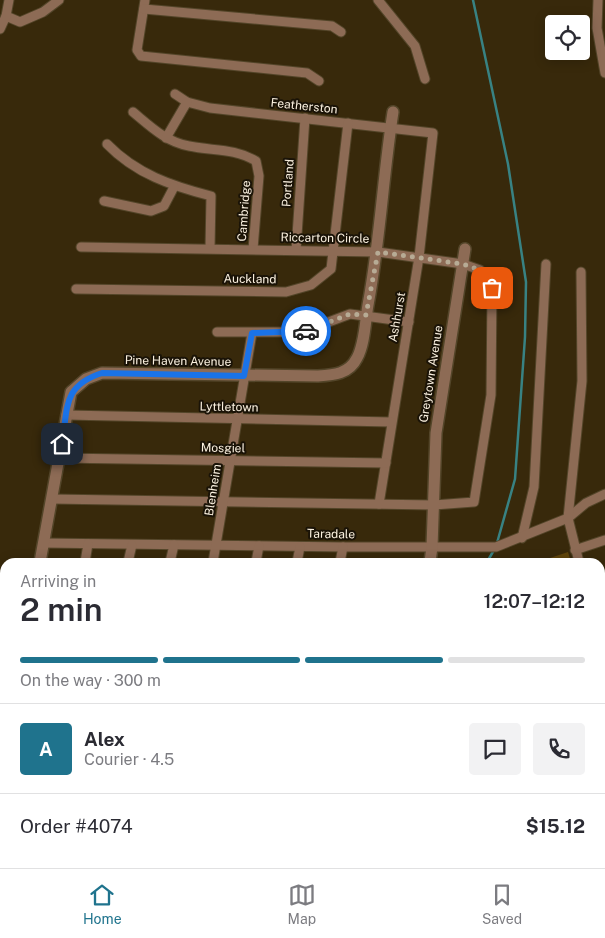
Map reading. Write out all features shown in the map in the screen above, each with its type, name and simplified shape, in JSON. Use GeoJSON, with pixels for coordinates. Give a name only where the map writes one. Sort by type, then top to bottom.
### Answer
{"type":"FeatureCollection","features":[{"type":"Feature","properties":{"kind":"street"},"geometry":{"type":"LineString","coordinates":[[0,29],[10,0]]}},
{"type":"Feature","properties":{"kind":"street"},"geometry":{"type":"LineString","coordinates":[[6,16],[20,22],[42,12],[59,0]]}},
{"type":"Feature","properties":{"kind":"street"},"geometry":{"type":"LineString","coordinates":[[378,0],[415,46],[425,79]]}},
{"type":"Feature","properties":{"kind":"street"},"geometry":{"type":"LineString","coordinates":[[598,0],[605,73]]}},
{"type":"Feature","properties":{"kind":"street"},"geometry":{"type":"LineString","coordinates":[[319,81],[307,73],[141,56],[137,50],[145,4],[332,26],[340,32]]}},
{"type":"Feature","properties":{"kind":"street","name":"Featherston"},"geometry":{"type":"LineString","coordinates":[[174,94],[187,102],[210,108],[433,133]]}},
{"type":"Feature","properties":{"kind":"street"},"geometry":{"type":"LineString","coordinates":[[166,138],[187,102]]}},
{"type":"Feature","properties":{"kind":"street","name":"Cambridge"},"geometry":{"type":"LineString","coordinates":[[133,112],[166,138],[187,146],[243,153],[256,161],[259,176],[254,250]]}},
{"type":"Feature","properties":{"kind":"street","name":"Pine Haven Avenue"},"geometry":{"type":"LineString","coordinates":[[41,558],[71,392],[86,379],[102,373],[318,376],[341,374],[357,358],[378,252],[393,112]]}},
{"type":"Feature","properties":{"kind":"street","name":"Portland"},"geometry":{"type":"LineString","coordinates":[[296,250],[305,118]]}},
{"type":"Feature","properties":{"kind":"street","name":"Auckland"},"geometry":{"type":"LineString","coordinates":[[76,289],[286,292],[311,285],[331,269],[348,123]]}},
{"type":"Feature","properties":{"kind":"street","name":"Ashhurst"},"geometry":{"type":"LineString","coordinates":[[379,504],[420,257],[433,133]]}},
{"type":"Feature","properties":{"kind":"street"},"geometry":{"type":"LineString","coordinates":[[107,144],[121,159],[137,170],[174,187],[212,196],[210,248]]}},
{"type":"Feature","properties":{"kind":"street"},"geometry":{"type":"LineString","coordinates":[[104,201],[151,211],[164,206],[174,187]]}},
{"type":"Feature","properties":{"kind":"street","name":"Riccarton Circle"},"geometry":{"type":"LineString","coordinates":[[81,247],[378,252],[463,264],[480,270],[492,288],[491,395],[474,502],[434,505]]}},
{"type":"Feature","properties":{"kind":"street","name":"Greytown Avenue"},"geometry":{"type":"LineString","coordinates":[[431,558],[436,433],[465,249]]}},
{"type":"Feature","properties":{"kind":"street"},"geometry":{"type":"LineString","coordinates":[[522,538],[534,486],[546,264]]}},
{"type":"Feature","properties":{"kind":"street"},"geometry":{"type":"LineString","coordinates":[[578,558],[568,518],[582,381],[581,272]]}},
{"type":"Feature","properties":{"kind":"street"},"geometry":{"type":"LineString","coordinates":[[217,332],[302,332],[350,314],[409,322]]}},
{"type":"Feature","properties":{"kind":"street","name":"Blenheim"},"geometry":{"type":"LineString","coordinates":[[214,558],[252,333]]}},
{"type":"Feature","properties":{"kind":"street","name":"Lyttletown"},"geometry":{"type":"LineString","coordinates":[[66,415],[392,422]]}},
{"type":"Feature","properties":{"kind":"street","name":"Mosgiel"},"geometry":{"type":"LineString","coordinates":[[59,458],[386,463]]}},
{"type":"Feature","properties":{"kind":"street","name":"Taradale"},"geometry":{"type":"LineString","coordinates":[[43,543],[174,546],[496,547],[568,518],[586,503],[605,494]]}},
{"type":"Feature","properties":{"kind":"street"},"geometry":{"type":"LineString","coordinates":[[52,499],[434,505]]}},
{"type":"Feature","properties":{"kind":"street"},"geometry":{"type":"LineString","coordinates":[[575,550],[605,540]]}},
{"type":"Feature","properties":{"kind":"street"},"geometry":{"type":"LineString","coordinates":[[86,558],[88,544]]}},
{"type":"Feature","properties":{"kind":"street"},"geometry":{"type":"LineString","coordinates":[[129,558],[132,544]]}},
{"type":"Feature","properties":{"kind":"street"},"geometry":{"type":"LineString","coordinates":[[171,558],[174,546]]}},
{"type":"Feature","properties":{"kind":"street"},"geometry":{"type":"LineString","coordinates":[[257,558],[259,546]]}},
{"type":"Feature","properties":{"kind":"street"},"geometry":{"type":"LineString","coordinates":[[298,558],[300,547]]}},
{"type":"Feature","properties":{"kind":"street"},"geometry":{"type":"LineString","coordinates":[[341,558],[343,547]]}},
{"type":"Feature","properties":{"kind":"shaded area"},"geometry":{"type":"Polygon","coordinates":[[[568,552],[570,558],[550,558],[568,552]]]}},
{"type":"Feature","properties":{"kind":"waterway"},"geometry":{"type":"LineString","coordinates":[[473,0],[508,164],[526,282],[525,337],[515,479],[497,543]]}},
{"type":"Feature","properties":{"kind":"waterway"},"geometry":{"type":"LineString","coordinates":[[489,558],[494,550]]}},
{"type":"Feature","properties":{"kind":"way so far"},"geometry":{"type":"LineString","coordinates":[[306,331],[350,314],[366,315],[378,252],[463,264],[480,270],[492,288]]}},
{"type":"Feature","properties":{"kind":"route"},"geometry":{"type":"LineString","coordinates":[[62,444],[71,392],[86,379],[102,373],[244,376],[252,333],[306,331]]}}]}
